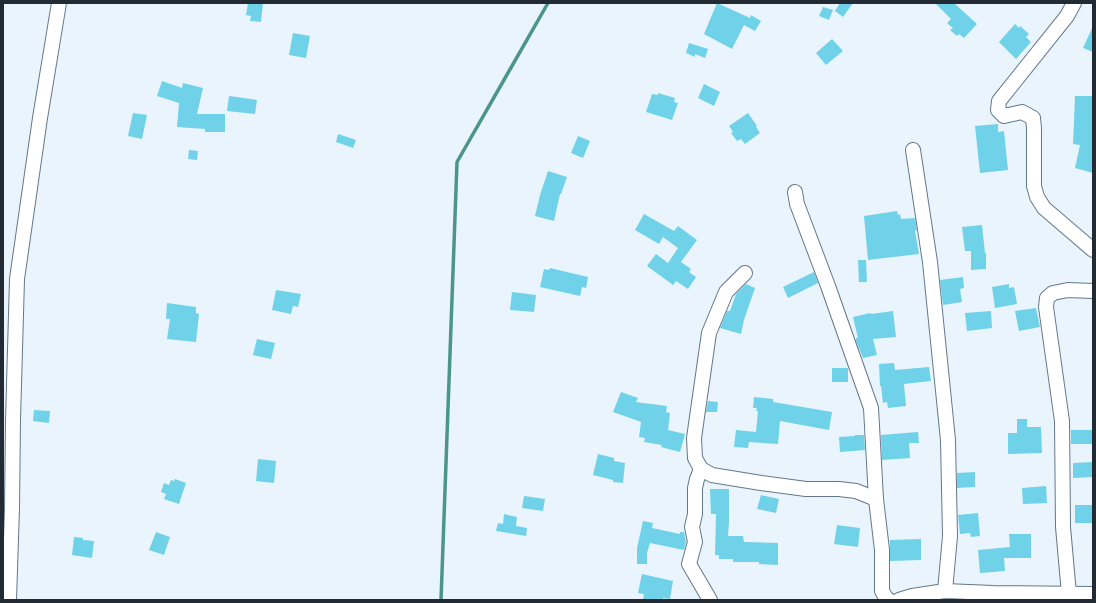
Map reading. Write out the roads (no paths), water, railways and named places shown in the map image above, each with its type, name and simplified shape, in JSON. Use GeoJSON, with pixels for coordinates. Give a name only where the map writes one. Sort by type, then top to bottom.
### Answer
{"type":"FeatureCollection","features":[{"type":"Feature","properties":{"kind":"street"},"geometry":{"type":"LineString","coordinates":[[9,600],[17,279],[40,118],[59,3]]}},
{"type":"Feature","properties":{"kind":"street"},"geometry":{"type":"LineString","coordinates":[[1074,3],[1067,16],[999,101],[998,110],[1004,116],[1022,112],[1032,118],[1034,128],[1034,186],[1037,197],[1044,208],[1093,250]]}},
{"type":"Feature","properties":{"kind":"street"},"geometry":{"type":"LineString","coordinates":[[912,150],[930,262],[948,440],[950,536],[945,592]]}},
{"type":"Feature","properties":{"kind":"street"},"geometry":{"type":"LineString","coordinates":[[795,192],[797,204],[871,408],[876,499],[882,550],[882,591],[889,600]]}},
{"type":"Feature","properties":{"kind":"street"},"geometry":{"type":"LineString","coordinates":[[745,273],[726,292],[709,333],[694,438],[695,458],[701,469],[712,475],[761,483],[806,489],[839,489],[856,491],[876,499]]}},
{"type":"Feature","properties":{"kind":"street"},"geometry":{"type":"LineString","coordinates":[[1069,594],[1063,527],[1062,421],[1046,307],[1047,298],[1053,293],[1068,290],[1093,290]]}},
{"type":"Feature","properties":{"kind":"street"},"geometry":{"type":"LineString","coordinates":[[701,469],[695,488],[695,514],[692,527],[695,542],[689,564],[710,600]]}},
{"type":"Feature","properties":{"kind":"street"},"geometry":{"type":"LineString","coordinates":[[899,600],[912,596],[945,592],[1093,594]]}},
{"type":"Feature","properties":{"kind":"waterway"},"geometry":{"type":"LineString","coordinates":[[441,600],[457,162],[548,3]]}}]}
